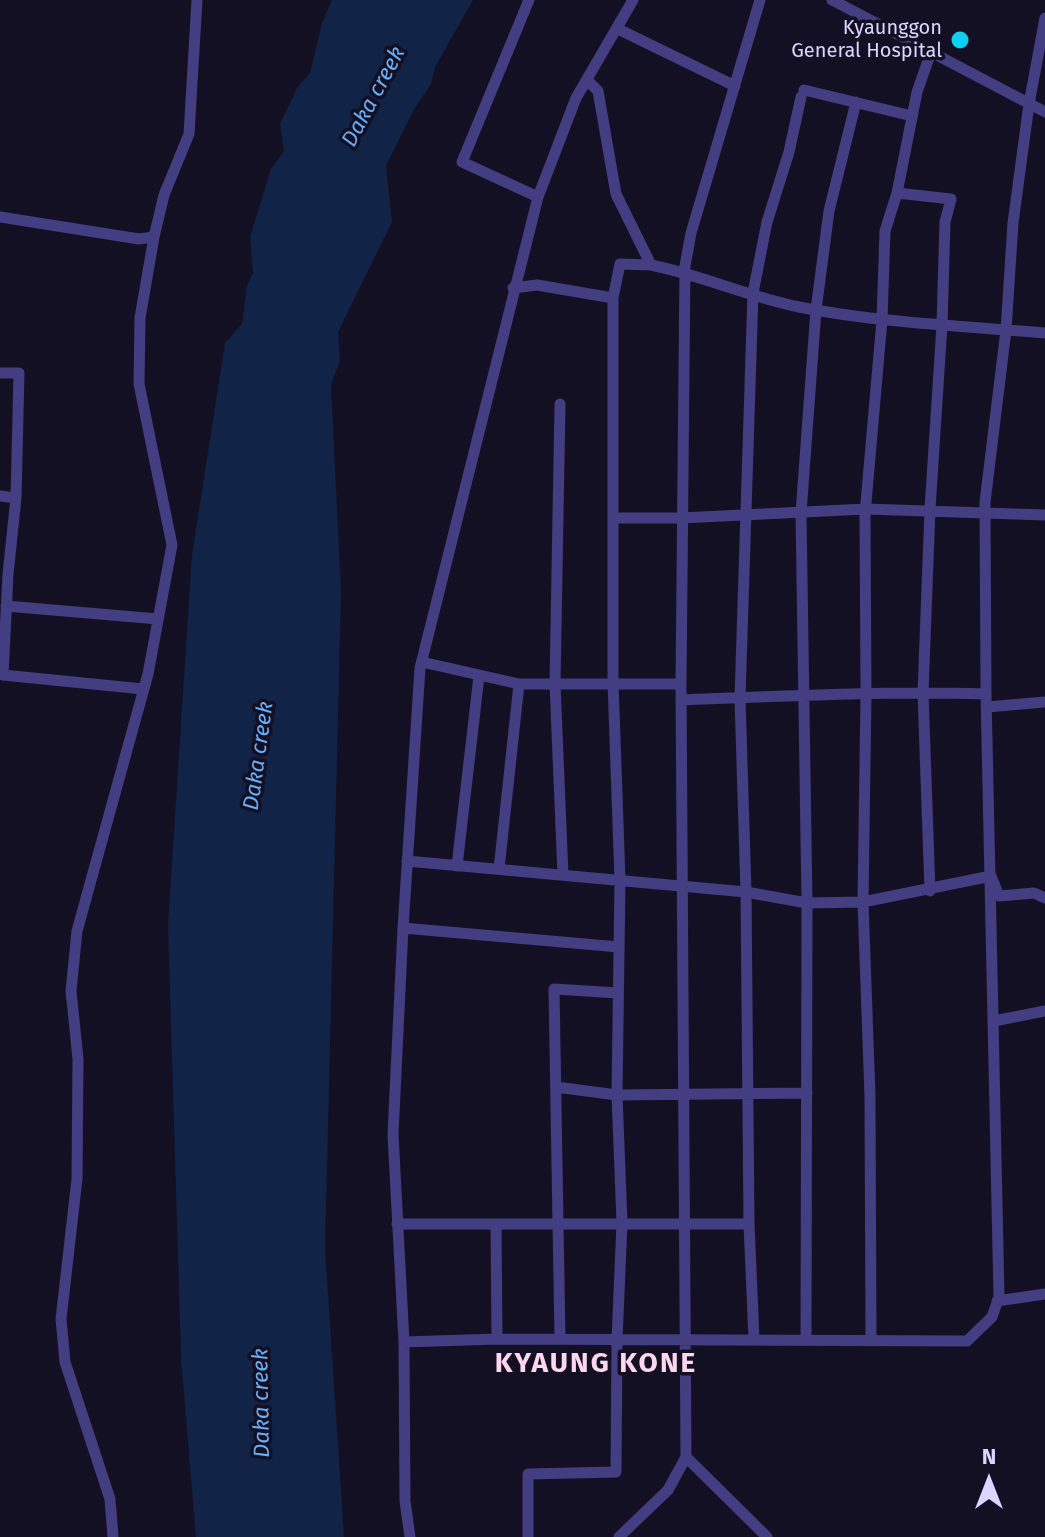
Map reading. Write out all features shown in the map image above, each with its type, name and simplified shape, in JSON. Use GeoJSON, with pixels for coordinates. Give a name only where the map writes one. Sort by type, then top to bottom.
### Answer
{"type":"FeatureCollection","features":[{"type":"Feature","properties":{"kind":"street"},"geometry":{"type":"LineString","coordinates":[[113,1537],[110,1499],[65,1362],[61,1319],[77,1179],[78,1059],[71,991],[77,931],[143,689],[172,545],[139,384],[140,318],[164,195],[189,134],[197,0]]}},
{"type":"Feature","properties":{"kind":"street"},"geometry":{"type":"LineString","coordinates":[[529,0],[462,162],[538,197]]}},
{"type":"Feature","properties":{"kind":"street"},"geometry":{"type":"LineString","coordinates":[[410,1537],[405,1501],[404,1342],[393,1088],[422,662],[538,197],[576,98],[633,0]]}},
{"type":"Feature","properties":{"kind":"street"},"geometry":{"type":"LineString","coordinates":[[619,1537],[668,1490],[686,1457],[681,700],[685,272],[691,233],[760,0]]}},
{"type":"Feature","properties":{"kind":"street"},"geometry":{"type":"LineString","coordinates":[[832,0],[1045,112]]}},
{"type":"Feature","properties":{"kind":"street"},"geometry":{"type":"LineString","coordinates":[[404,1342],[806,1338],[967,1341],[992,1317],[997,1301],[985,512],[1006,330],[1013,223],[1029,104],[1045,18]]}},
{"type":"Feature","properties":{"kind":"street"},"geometry":{"type":"LineString","coordinates":[[618,29],[735,86]]}},
{"type":"Feature","properties":{"kind":"street"},"geometry":{"type":"LineString","coordinates":[[871,1339],[870,1096],[863,902],[866,509],[882,320],[885,231],[897,193],[917,92],[931,52]]}},
{"type":"Feature","properties":{"kind":"street"},"geometry":{"type":"LineString","coordinates":[[587,80],[598,91],[616,194],[651,265]]}},
{"type":"Feature","properties":{"kind":"street"},"geometry":{"type":"LineString","coordinates":[[754,1339],[749,1224],[746,892],[740,698],[753,293],[767,222],[803,94],[856,102],[912,116]]}},
{"type":"Feature","properties":{"kind":"street"},"geometry":{"type":"LineString","coordinates":[[806,1338],[807,903],[801,513],[816,310],[829,211],[856,102]]}},
{"type":"Feature","properties":{"kind":"street"},"geometry":{"type":"LineString","coordinates":[[897,193],[951,199],[945,222],[923,693],[930,891]]}},
{"type":"Feature","properties":{"kind":"street"},"geometry":{"type":"LineString","coordinates":[[0,217],[139,239],[154,237]]}},
{"type":"Feature","properties":{"kind":"street"},"geometry":{"type":"LineString","coordinates":[[528,1537],[528,1474],[616,1472],[622,1223],[617,1095],[620,880],[613,682],[613,298],[620,264],[651,265],[685,272],[816,310],[882,320],[1045,333]]}},
{"type":"Feature","properties":{"kind":"street"},"geometry":{"type":"LineString","coordinates":[[513,288],[537,285],[613,298]]}},
{"type":"Feature","properties":{"kind":"street"},"geometry":{"type":"LineString","coordinates":[[0,373],[19,373],[16,498],[4,574],[3,675],[143,689]]}},
{"type":"Feature","properties":{"kind":"street"},"geometry":{"type":"LineString","coordinates":[[560,404],[555,684],[563,875]]}},
{"type":"Feature","properties":{"kind":"street"},"geometry":{"type":"LineString","coordinates":[[0,496],[16,498]]}},
{"type":"Feature","properties":{"kind":"street"},"geometry":{"type":"LineString","coordinates":[[614,518],[866,509],[1045,515]]}},
{"type":"Feature","properties":{"kind":"street"},"geometry":{"type":"LineString","coordinates":[[6,606],[158,619]]}},
{"type":"Feature","properties":{"kind":"street"},"geometry":{"type":"LineString","coordinates":[[422,662],[519,684],[681,684]]}},
{"type":"Feature","properties":{"kind":"street"},"geometry":{"type":"LineString","coordinates":[[457,866],[479,676]]}},
{"type":"Feature","properties":{"kind":"street"},"geometry":{"type":"LineString","coordinates":[[499,869],[519,684]]}},
{"type":"Feature","properties":{"kind":"street"},"geometry":{"type":"LineString","coordinates":[[681,700],[923,693],[987,701],[1045,702]]}},
{"type":"Feature","properties":{"kind":"street"},"geometry":{"type":"LineString","coordinates":[[407,861],[746,892],[807,903],[863,902],[930,891],[991,876]]}},
{"type":"Feature","properties":{"kind":"street"},"geometry":{"type":"LineString","coordinates":[[991,876],[999,896],[1034,893],[1045,898]]}},
{"type":"Feature","properties":{"kind":"street"},"geometry":{"type":"LineString","coordinates":[[403,928],[619,947]]}},
{"type":"Feature","properties":{"kind":"street"},"geometry":{"type":"LineString","coordinates":[[560,1339],[554,989],[618,993]]}},
{"type":"Feature","properties":{"kind":"street"},"geometry":{"type":"LineString","coordinates":[[994,1021],[1045,1011]]}},
{"type":"Feature","properties":{"kind":"street"},"geometry":{"type":"LineString","coordinates":[[556,1087],[617,1095],[807,1093]]}},
{"type":"Feature","properties":{"kind":"street"},"geometry":{"type":"LineString","coordinates":[[397,1224],[749,1224]]}},
{"type":"Feature","properties":{"kind":"street"},"geometry":{"type":"LineString","coordinates":[[496,1225],[497,1339]]}},
{"type":"Feature","properties":{"kind":"street"},"geometry":{"type":"LineString","coordinates":[[997,1301],[1045,1294]]}},
{"type":"Feature","properties":{"kind":"street"},"geometry":{"type":"LineString","coordinates":[[686,1457],[767,1537]]}},
{"type":"Feature","properties":{"kind":"water","name":"Daka creek"},"geometry":{"type":"Polygon","coordinates":[[[332,0],[473,0],[435,67],[431,84],[414,109],[386,166],[392,222],[338,332],[340,360],[331,385],[341,592],[325,1249],[344,1537],[196,1537],[181,1357],[168,925],[192,555],[225,343],[242,324],[247,286],[253,272],[250,237],[271,169],[284,151],[280,124],[297,88],[310,73],[322,23],[332,0]]]}},
{"type":"Feature","properties":{"kind":"place","name":"Kyaunggon General Hospital"},"geometry":{"type":"Point","coordinates":[960,40]}},
{"type":"Feature","properties":{"kind":"district","name":"KYAUNG KONE"},"geometry":{"type":"Point","coordinates":[596,1364]}}]}
